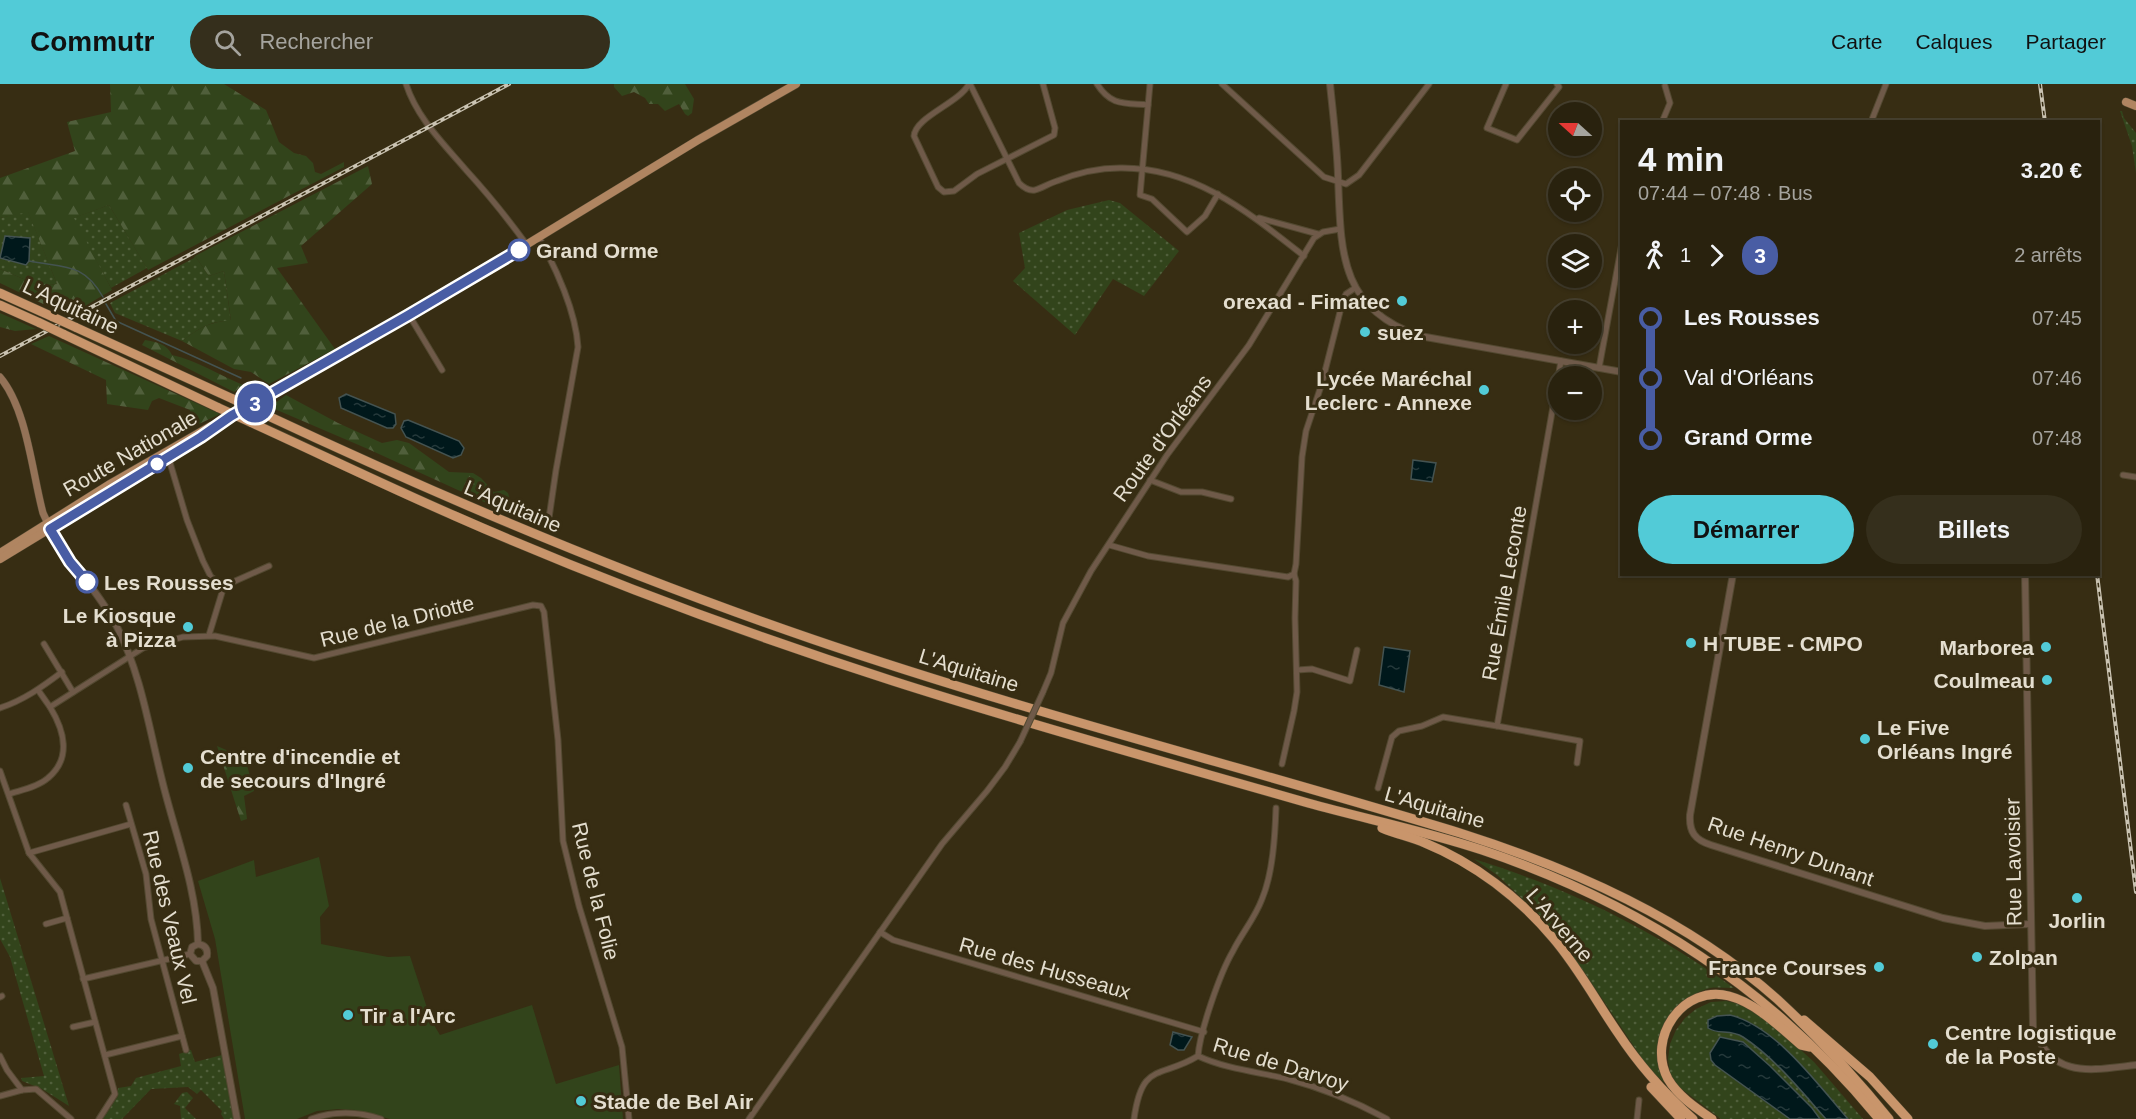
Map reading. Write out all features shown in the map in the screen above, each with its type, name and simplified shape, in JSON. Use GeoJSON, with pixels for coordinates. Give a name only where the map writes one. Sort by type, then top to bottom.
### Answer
{"type":"FeatureCollection","features":[{"type":"Feature","properties":{"kind":"highway","name":"L'Aquitaine"},"geometry":{"type":"LineString","coordinates":[[0,293],[418,485],[558,545],[775,626],[997,698],[1439,826],[1540,860],[1599,885],[1664,920],[1726,960],[1777,999],[1850,1074],[1889,1119]]}},
{"type":"Feature","properties":{"kind":"highway","name":"L'Aquitaine"},"geometry":{"type":"LineString","coordinates":[[0,305],[496,534],[730,626],[890,680],[1032,724],[1352,815],[1436,836],[1557,877],[1614,904],[1668,934],[1720,968],[1777,1013],[1837,1071],[1879,1119]]}},
{"type":"Feature","properties":{"kind":"highway","name":"L'Arverne"},"geometry":{"type":"LineString","coordinates":[[1352,815],[1439,850],[1467,865],[1505,891],[1555,939],[1653,1080],[1693,1119]]}},
{"type":"Feature","properties":{"kind":"highway"},"geometry":{"type":"LineString","coordinates":[[1712,1119],[1683,1097],[1668,1078],[1661,1056],[1664,1033],[1675,1014],[1689,1002],[1707,994],[1721,994],[1737,998],[1752,1006],[1801,1045],[1813,1048]]}},
{"type":"Feature","properties":{"kind":"highway"},"geometry":{"type":"LineString","coordinates":[[1777,999],[1832,1042],[1870,1077],[1908,1119]]}},
{"type":"Feature","properties":{"kind":"highway"},"geometry":{"type":"LineString","coordinates":[[1609,1019],[1613,1034],[1627,1055],[1661,1099],[1681,1119]]}},
{"type":"Feature","properties":{"kind":"main road"},"geometry":{"type":"LineString","coordinates":[[231,416],[409,315],[698,140],[796,84]]}},
{"type":"Feature","properties":{"kind":"main road"},"geometry":{"type":"LineString","coordinates":[[2126,101],[2136,104]]}},
{"type":"Feature","properties":{"kind":"main road"},"geometry":{"type":"LineString","coordinates":[[0,377],[10,391],[17,408],[48,526]]}},
{"type":"Feature","properties":{"kind":"main road","name":"Route Nationale"},"geometry":{"type":"LineString","coordinates":[[0,559],[170,448],[231,416]]}},
{"type":"Feature","properties":{"kind":"main road","name":"Route Nationale"},"geometry":{"type":"LineString","coordinates":[[0,553],[168,457],[231,416]]}},
{"type":"Feature","properties":{"kind":"street"},"geometry":{"type":"LineString","coordinates":[[406,84],[414,104],[429,127],[498,206],[527,245]]}},
{"type":"Feature","properties":{"kind":"street"},"geometry":{"type":"LineString","coordinates":[[1043,84],[1055,128],[1054,135],[1007,160],[977,174],[954,191],[944,192],[938,187],[914,136],[915,130],[921,123],[963,94],[970,84],[1007,160],[1019,183],[1032,190],[1085,172],[1116,168],[1141,169],[1183,178],[1218,194],[1257,218],[1304,256]]}},
{"type":"Feature","properties":{"kind":"street"},"geometry":{"type":"LineString","coordinates":[[1097,84],[1106,97],[1115,102],[1148,105]]}},
{"type":"Feature","properties":{"kind":"street"},"geometry":{"type":"LineString","coordinates":[[1150,84],[1140,195],[1152,200],[1187,232],[1205,216],[1218,194]]}},
{"type":"Feature","properties":{"kind":"street"},"geometry":{"type":"LineString","coordinates":[[1222,84],[1324,177],[1338,182],[1351,182],[1359,175],[1429,84]]}},
{"type":"Feature","properties":{"kind":"street"},"geometry":{"type":"LineString","coordinates":[[1330,84],[1340,229],[1345,261],[1355,288],[1376,313],[1405,331],[1428,338],[1588,366]]}},
{"type":"Feature","properties":{"kind":"street"},"geometry":{"type":"LineString","coordinates":[[1506,84],[1487,128],[1517,140],[1559,87],[1557,84]]}},
{"type":"Feature","properties":{"kind":"street"},"geometry":{"type":"LineString","coordinates":[[1872,120],[1886,84]]}},
{"type":"Feature","properties":{"kind":"street"},"geometry":{"type":"LineString","coordinates":[[1663,120],[1670,103],[1665,86]]}},
{"type":"Feature","properties":{"kind":"street"},"geometry":{"type":"LineString","coordinates":[[1257,218],[1318,234],[1340,229]]}},
{"type":"Feature","properties":{"kind":"street","name":"Route d'Orléans"},"geometry":{"type":"LineString","coordinates":[[748,1119],[942,844],[998,778],[1020,742],[1043,692],[1051,673],[1058,637],[1068,611],[1091,571],[1150,480],[1249,345],[1318,234]]}},
{"type":"Feature","properties":{"kind":"street"},"geometry":{"type":"LineString","coordinates":[[538,238],[548,254],[570,309],[579,347],[549,518]]}},
{"type":"Feature","properties":{"kind":"street"},"geometry":{"type":"LineString","coordinates":[[1599,366],[1620,254]]}},
{"type":"Feature","properties":{"kind":"street"},"geometry":{"type":"LineString","coordinates":[[1282,764],[1296,701],[1296,581],[1293,574],[1296,564],[1302,457],[1306,431],[1322,383],[1343,300],[1346,294],[1355,288]]}},
{"type":"Feature","properties":{"kind":"street"},"geometry":{"type":"LineString","coordinates":[[409,315],[442,370]]}},
{"type":"Feature","properties":{"kind":"street","name":"Rue Émile Leconte"},"geometry":{"type":"LineString","coordinates":[[1497,726],[1561,361]]}},
{"type":"Feature","properties":{"kind":"street"},"geometry":{"type":"LineString","coordinates":[[1602,369],[1620,372]]}},
{"type":"Feature","properties":{"kind":"street"},"geometry":{"type":"LineString","coordinates":[[170,448],[168,457],[187,520],[203,561],[211,577],[224,586]]}},
{"type":"Feature","properties":{"kind":"street"},"geometry":{"type":"LineString","coordinates":[[2123,474],[2136,477]]}},
{"type":"Feature","properties":{"kind":"street"},"geometry":{"type":"LineString","coordinates":[[1150,480],[1180,492],[1202,492],[1231,499]]}},
{"type":"Feature","properties":{"kind":"street"},"geometry":{"type":"LineString","coordinates":[[48,526],[70,562],[107,610],[130,656],[196,910],[198,944]]}},
{"type":"Feature","properties":{"kind":"street"},"geometry":{"type":"LineString","coordinates":[[1109,544],[1148,556],[1196,564],[1285,576],[1293,574]]}},
{"type":"Feature","properties":{"kind":"street"},"geometry":{"type":"LineString","coordinates":[[209,635],[224,586],[269,566]]}},
{"type":"Feature","properties":{"kind":"street","name":"Rue Henry Dunant"},"geometry":{"type":"LineString","coordinates":[[1733,576],[1690,815],[1691,831],[1695,837],[1711,845],[1943,918],[1985,926],[2030,924]]}},
{"type":"Feature","properties":{"kind":"street","name":"Rue Lavoisier"},"geometry":{"type":"LineString","coordinates":[[2025,576],[2032,1020],[2036,1034],[2047,1052],[2055,1059],[2077,1069],[2136,1065]]}},
{"type":"Feature","properties":{"kind":"street","name":"Rue de la Driotte"},"geometry":{"type":"LineString","coordinates":[[50,707],[143,648],[183,637],[209,635],[314,658],[533,605]]}},
{"type":"Feature","properties":{"kind":"street","name":"Rue de la Folie"},"geometry":{"type":"LineString","coordinates":[[533,605],[541,606],[544,612],[558,740],[561,830],[564,850],[622,1047],[629,1119]]}},
{"type":"Feature","properties":{"kind":"street"},"geometry":{"type":"LineString","coordinates":[[44,644],[73,692]]}},
{"type":"Feature","properties":{"kind":"street"},"geometry":{"type":"LineString","coordinates":[[1297,670],[1312,669],[1350,681],[1357,650]]}},
{"type":"Feature","properties":{"kind":"street"},"geometry":{"type":"LineString","coordinates":[[0,708],[38,690],[62,672]]}},
{"type":"Feature","properties":{"kind":"street"},"geometry":{"type":"LineString","coordinates":[[9,794],[48,779],[60,764],[65,743],[59,721],[38,690]]}},
{"type":"Feature","properties":{"kind":"street"},"geometry":{"type":"LineString","coordinates":[[1378,788],[1392,736],[1399,731],[1422,726],[1443,717],[1580,741],[1577,763]]}},
{"type":"Feature","properties":{"kind":"street"},"geometry":{"type":"LineString","coordinates":[[0,771],[29,853],[60,892],[115,1094],[99,1119]]}},
{"type":"Feature","properties":{"kind":"street","name":"Rue des Veaux Vel"},"geometry":{"type":"LineString","coordinates":[[126,805],[146,874],[151,919],[186,1050]]}},
{"type":"Feature","properties":{"kind":"street"},"geometry":{"type":"LineString","coordinates":[[1134,1119],[1141,1092],[1147,1080],[1162,1070],[1198,1056],[1216,991],[1229,958],[1254,916],[1266,890],[1275,835],[1276,808]]}},
{"type":"Feature","properties":{"kind":"street"},"geometry":{"type":"LineString","coordinates":[[29,853],[132,824]]}},
{"type":"Feature","properties":{"kind":"street"},"geometry":{"type":"LineString","coordinates":[[46,924],[67,918]]}},
{"type":"Feature","properties":{"kind":"street","name":"Rue des Husseaux"},"geometry":{"type":"LineString","coordinates":[[880,932],[893,940],[1204,1032]]}},
{"type":"Feature","properties":{"kind":"street"},"geometry":{"type":"LineString","coordinates":[[198,944],[207,950],[207,956],[202,961],[196,961],[190,954],[192,947],[198,944]]}},
{"type":"Feature","properties":{"kind":"street"},"geometry":{"type":"LineString","coordinates":[[83,979],[190,954]]}},
{"type":"Feature","properties":{"kind":"street"},"geometry":{"type":"LineString","coordinates":[[202,961],[213,988],[237,1119]]}},
{"type":"Feature","properties":{"kind":"street"},"geometry":{"type":"LineString","coordinates":[[73,1027],[95,1022]]}},
{"type":"Feature","properties":{"kind":"street","name":"Rue des Veaux Vel"},"geometry":{"type":"LineString","coordinates":[[105,1056],[182,1036]]}},
{"type":"Feature","properties":{"kind":"street"},"geometry":{"type":"LineString","coordinates":[[0,1056],[22,1090]]}},
{"type":"Feature","properties":{"kind":"street","name":"Rue de Darvoy"},"geometry":{"type":"LineString","coordinates":[[1198,1056],[1208,1061],[1290,1080],[1359,1104],[1387,1119]]}},
{"type":"Feature","properties":{"kind":"street"},"geometry":{"type":"LineString","coordinates":[[0,1096],[36,1089],[70,1119]]}},
{"type":"Feature","properties":{"kind":"street"},"geometry":{"type":"LineString","coordinates":[[1637,1119],[1639,1100]]}},
{"type":"Feature","properties":{"kind":"street"},"geometry":{"type":"LineString","coordinates":[[311,1119],[327,1114],[344,1113],[368,1115],[381,1119]]}},
{"type":"Feature","properties":{"kind":"green space"},"geometry":{"type":"Polygon","coordinates":[[[110,84],[224,84],[266,110],[279,142],[294,153],[306,156],[313,163],[315,172],[321,174],[344,162],[344,167],[148,270],[109,205],[74,218],[112,290],[68,316],[0,283],[0,269],[40,286],[57,284],[28,212],[0,218],[0,178],[75,151],[67,122],[111,112],[110,84]]]}},
{"type":"Feature","properties":{"kind":"green space"},"geometry":{"type":"Polygon","coordinates":[[[614,84],[685,84],[694,99],[692,113],[688,116],[685,114],[679,104],[665,111],[658,104],[649,104],[645,98],[634,92],[622,96],[614,84]]]}},
{"type":"Feature","properties":{"kind":"green space"},"geometry":{"type":"Polygon","coordinates":[[[2120,111],[2136,133],[2136,173],[2132,146],[2120,111]]]}},
{"type":"Feature","properties":{"kind":"green space"},"geometry":{"type":"Polygon","coordinates":[[[368,166],[372,184],[301,246],[308,263],[277,268],[335,349],[269,384],[251,372],[234,369],[182,341],[205,326],[231,320],[224,271],[209,276],[195,256],[368,166]]]}},
{"type":"Feature","properties":{"kind":"green space"},"geometry":{"type":"Polygon","coordinates":[[[1109,200],[1120,203],[1179,251],[1144,296],[1113,279],[1075,335],[1013,281],[1025,268],[1019,233],[1067,210],[1109,200]]]}},
{"type":"Feature","properties":{"kind":"green space"},"geometry":{"type":"Polygon","coordinates":[[[109,205],[147,268],[111,288],[73,218],[109,205]]]}},
{"type":"Feature","properties":{"kind":"green space"},"geometry":{"type":"Polygon","coordinates":[[[28,211],[57,284],[40,286],[0,269],[0,218],[28,211]]]}},
{"type":"Feature","properties":{"kind":"green space"},"geometry":{"type":"Polygon","coordinates":[[[195,256],[209,276],[224,271],[231,321],[205,326],[182,341],[115,313],[110,303],[195,256]]]}},
{"type":"Feature","properties":{"kind":"green space"},"geometry":{"type":"Polygon","coordinates":[[[0,313],[36,329],[15,331],[0,327],[0,313]]]}},
{"type":"Feature","properties":{"kind":"green space"},"geometry":{"type":"Polygon","coordinates":[[[49,336],[220,414],[199,424],[191,418],[190,410],[159,398],[152,401],[148,410],[107,404],[106,380],[31,344],[49,336]]]}},
{"type":"Feature","properties":{"kind":"green space"},"geometry":{"type":"Polygon","coordinates":[[[145,340],[161,344],[172,355],[200,364],[243,385],[234,392],[142,345],[145,340]]]}},
{"type":"Feature","properties":{"kind":"green space"},"geometry":{"type":"Polygon","coordinates":[[[286,395],[382,443],[397,440],[409,443],[449,472],[473,473],[494,492],[504,490],[508,493],[512,506],[542,518],[539,527],[270,407],[286,395]]]}},
{"type":"Feature","properties":{"kind":"green space"},"geometry":{"type":"Polygon","coordinates":[[[217,746],[245,758],[254,791],[244,796],[247,819],[241,821],[217,746]]]}},
{"type":"Feature","properties":{"kind":"green space"},"geometry":{"type":"Polygon","coordinates":[[[319,857],[329,906],[320,917],[321,944],[388,957],[410,956],[431,1020],[440,1035],[532,1005],[556,1084],[619,1065],[623,1119],[390,1119],[355,1110],[339,1109],[317,1111],[297,1119],[245,1119],[215,939],[198,881],[254,860],[256,877],[319,857]]]}},
{"type":"Feature","properties":{"kind":"green space"},"geometry":{"type":"Polygon","coordinates":[[[1474,859],[1577,897],[1641,929],[1734,988],[1710,988],[1693,995],[1677,1007],[1664,1023],[1660,1045],[1674,1091],[1649,1069],[1585,973],[1538,913],[1497,875],[1474,859]]]}},
{"type":"Feature","properties":{"kind":"green space"},"geometry":{"type":"Polygon","coordinates":[[[0,878],[69,1106],[42,1089],[22,1081],[21,1078],[44,1076],[10,957],[0,939],[0,878]]]}},
{"type":"Feature","properties":{"kind":"green space"},"geometry":{"type":"Polygon","coordinates":[[[1726,1001],[1758,1012],[1814,1062],[1863,1119],[1721,1119],[1679,1087],[1670,1073],[1668,1059],[1670,1044],[1676,1030],[1696,1009],[1711,1002],[1726,1001]]]}},
{"type":"Feature","properties":{"kind":"green space"},"geometry":{"type":"Polygon","coordinates":[[[191,1050],[195,1062],[222,1055],[234,1114],[233,1119],[224,1119],[222,1111],[201,1090],[197,1094],[188,1087],[151,1089],[122,1119],[103,1119],[118,1096],[118,1088],[131,1086],[136,1078],[181,1066],[179,1054],[191,1050]]]}},
{"type":"Feature","properties":{"kind":"green space"},"geometry":{"type":"Polygon","coordinates":[[[187,1092],[193,1098],[185,1108],[196,1119],[181,1119],[180,1106],[174,1104],[182,1093],[187,1092]]]}},
{"type":"Feature","properties":{"kind":"water"},"geometry":{"type":"Polygon","coordinates":[[[5,236],[30,238],[29,261],[26,265],[0,258],[5,236]]]}},
{"type":"Feature","properties":{"kind":"water"},"geometry":{"type":"Polygon","coordinates":[[[346,394],[395,414],[396,424],[393,428],[387,428],[341,408],[339,398],[346,394]]]}},
{"type":"Feature","properties":{"kind":"water"},"geometry":{"type":"Polygon","coordinates":[[[408,420],[459,441],[464,448],[461,455],[453,458],[406,437],[401,428],[404,421],[408,420]]]}},
{"type":"Feature","properties":{"kind":"water"},"geometry":{"type":"Polygon","coordinates":[[[1413,460],[1436,463],[1432,482],[1411,479],[1413,460]]]}},
{"type":"Feature","properties":{"kind":"water"},"geometry":{"type":"Polygon","coordinates":[[[1384,647],[1410,651],[1404,692],[1379,685],[1384,647]]]}},
{"type":"Feature","properties":{"kind":"water"},"geometry":{"type":"Polygon","coordinates":[[[1730,1015],[1747,1021],[1780,1044],[1810,1074],[1848,1119],[1826,1119],[1787,1075],[1755,1045],[1738,1035],[1708,1028],[1708,1020],[1717,1016],[1730,1015]]]}},
{"type":"Feature","properties":{"kind":"water"},"geometry":{"type":"Polygon","coordinates":[[[1173,1032],[1192,1037],[1184,1050],[1178,1050],[1170,1045],[1173,1032]]]}},
{"type":"Feature","properties":{"kind":"water"},"geometry":{"type":"Polygon","coordinates":[[[1720,1037],[1743,1042],[1812,1108],[1820,1119],[1790,1119],[1715,1065],[1710,1053],[1720,1037]]]}},
{"type":"Feature","properties":{"kind":"waterway"},"geometry":{"type":"LineString","coordinates":[[29,261],[72,268],[88,278],[103,297]]}},
{"type":"Feature","properties":{"kind":"waterway"},"geometry":{"type":"LineString","coordinates":[[106,304],[116,321],[241,378]]}},
{"type":"Feature","properties":{"kind":"railway"},"geometry":{"type":"LineString","coordinates":[[0,356],[509,84]]}},
{"type":"Feature","properties":{"kind":"railway"},"geometry":{"type":"LineString","coordinates":[[2040,84],[2045,120]]}},
{"type":"Feature","properties":{"kind":"railway"},"geometry":{"type":"LineString","coordinates":[[2097,576],[2136,892]]}},
{"type":"Feature","properties":{"kind":"bus line","name":"3"},"geometry":{"type":"LineString","coordinates":[[87,582],[62,551],[50,529],[201,437],[231,416],[519,250]]}},
{"type":"Feature","properties":{"kind":"place","name":"Grand Orme"},"geometry":{"type":"Point","coordinates":[519,250]}},
{"type":"Feature","properties":{"kind":"place","name":"orexad - Fimatec"},"geometry":{"type":"Point","coordinates":[1402,301]}},
{"type":"Feature","properties":{"kind":"place","name":"suez"},"geometry":{"type":"Point","coordinates":[1365,332]}},
{"type":"Feature","properties":{"kind":"place","name":"Lycée Maréchal Leclerc - Annexe"},"geometry":{"type":"Point","coordinates":[1484,390]}},
{"type":"Feature","properties":{"kind":"place","name":"Les Rousses"},"geometry":{"type":"Point","coordinates":[87,582]}},
{"type":"Feature","properties":{"kind":"place","name":"Le Kiosque à Pizza"},"geometry":{"type":"Point","coordinates":[188,627]}},
{"type":"Feature","properties":{"kind":"place","name":"H TUBE - CMPO"},"geometry":{"type":"Point","coordinates":[1691,643]}},
{"type":"Feature","properties":{"kind":"place","name":"Marborea"},"geometry":{"type":"Point","coordinates":[2046,647]}},
{"type":"Feature","properties":{"kind":"place","name":"Coulmeau"},"geometry":{"type":"Point","coordinates":[2047,680]}},
{"type":"Feature","properties":{"kind":"place","name":"Le Five Orléans Ingré"},"geometry":{"type":"Point","coordinates":[1865,739]}},
{"type":"Feature","properties":{"kind":"place","name":"Centre d'incendie et de secours d'Ingré"},"geometry":{"type":"Point","coordinates":[188,768]}},
{"type":"Feature","properties":{"kind":"place","name":"Jorlin"},"geometry":{"type":"Point","coordinates":[2077,898]}},
{"type":"Feature","properties":{"kind":"place","name":"Zolpan"},"geometry":{"type":"Point","coordinates":[1977,957]}},
{"type":"Feature","properties":{"kind":"place","name":"France Courses"},"geometry":{"type":"Point","coordinates":[1879,967]}},
{"type":"Feature","properties":{"kind":"place","name":"Tir a l'Arc"},"geometry":{"type":"Point","coordinates":[348,1015]}},
{"type":"Feature","properties":{"kind":"place","name":"Centre logistique de la Poste"},"geometry":{"type":"Point","coordinates":[1933,1044]}},
{"type":"Feature","properties":{"kind":"place","name":"Stade de Bel Air"},"geometry":{"type":"Point","coordinates":[581,1101]}}]}
